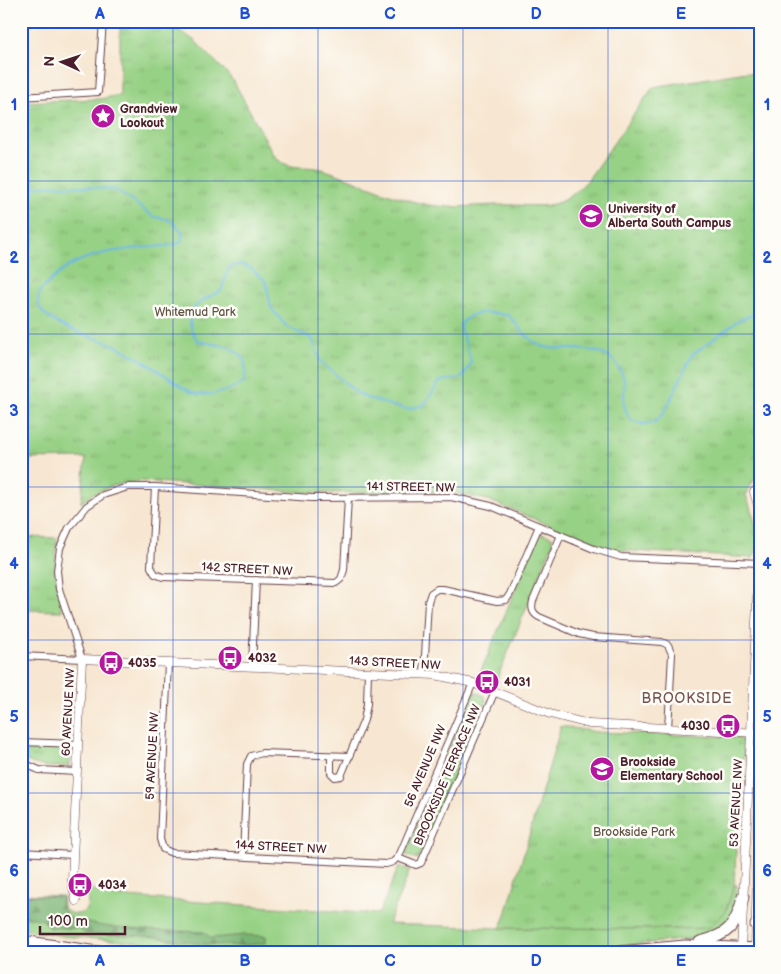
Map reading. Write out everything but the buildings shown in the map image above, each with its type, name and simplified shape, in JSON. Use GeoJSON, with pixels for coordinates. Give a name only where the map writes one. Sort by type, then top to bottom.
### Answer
{"type":"FeatureCollection","features":[{"type":"Feature","properties":{"kind":"highway"},"geometry":{"type":"LineString","coordinates":[[608,953],[685,946],[713,939],[723,934],[736,921],[743,897]]}},
{"type":"Feature","properties":{"kind":"highway"},"geometry":{"type":"LineString","coordinates":[[21,941],[105,953]]}},
{"type":"Feature","properties":{"kind":"highway"},"geometry":{"type":"LineString","coordinates":[[685,946],[756,950]]}},
{"type":"Feature","properties":{"kind":"street"},"geometry":{"type":"LineString","coordinates":[[21,97],[98,92],[103,21]]}},
{"type":"Feature","properties":{"kind":"street","name":"141 STREET NW"},"geometry":{"type":"LineString","coordinates":[[87,506],[103,495],[122,488],[136,486],[312,498],[451,497],[491,506],[594,549],[621,557],[759,563]]}},
{"type":"Feature","properties":{"kind":"street","name":"142 STREET NW"},"geometry":{"type":"LineString","coordinates":[[155,487],[151,564],[153,572],[163,576],[330,584],[340,581],[344,570],[348,498]]}},
{"type":"Feature","properties":{"kind":"street"},"geometry":{"type":"LineString","coordinates":[[760,487],[754,492],[760,512]]}},
{"type":"Feature","properties":{"kind":"street","name":"60 AVENUE NW"},"geometry":{"type":"LineString","coordinates":[[76,901],[72,885],[82,659],[59,589],[57,571],[62,540],[72,523],[87,506]]}},
{"type":"Feature","properties":{"kind":"street"},"geometry":{"type":"LineString","coordinates":[[424,674],[428,602],[431,593],[442,589],[497,601],[506,600],[539,526]]}},
{"type":"Feature","properties":{"kind":"street"},"geometry":{"type":"LineString","coordinates":[[561,535],[533,600],[532,610],[539,616],[586,636],[606,640],[662,642],[668,645],[672,654],[668,729]]}},
{"type":"Feature","properties":{"kind":"street","name":"53 AVENUE NW"},"geometry":{"type":"LineString","coordinates":[[741,950],[750,732],[757,647],[760,535]]}},
{"type":"Feature","properties":{"kind":"street"},"geometry":{"type":"LineString","coordinates":[[252,666],[256,580]]}},
{"type":"Feature","properties":{"kind":"street","name":"143 STREET NW"},"geometry":{"type":"LineString","coordinates":[[21,656],[424,674],[472,682],[569,720],[606,726],[760,733]]}},
{"type":"Feature","properties":{"kind":"street","name":"59 AVENUE NW"},"geometry":{"type":"LineString","coordinates":[[163,849],[160,839],[168,663]]}},
{"type":"Feature","properties":{"kind":"street"},"geometry":{"type":"LineString","coordinates":[[331,756],[331,771],[337,777],[343,774],[364,720],[367,704],[368,672]]}},
{"type":"Feature","properties":{"kind":"street","name":"56 AVENUE NW"},"geometry":{"type":"LineString","coordinates":[[398,858],[472,682]]}},
{"type":"Feature","properties":{"kind":"street","name":"BROOKSIDE TERRACE NW"},"geometry":{"type":"LineString","coordinates":[[398,858],[417,865],[421,863],[494,691]]}},
{"type":"Feature","properties":{"kind":"street"},"geometry":{"type":"LineString","coordinates":[[21,742],[78,744]]}},
{"type":"Feature","properties":{"kind":"street"},"geometry":{"type":"LineString","coordinates":[[243,856],[247,764],[251,756],[262,752],[350,756]]}},
{"type":"Feature","properties":{"kind":"street","name":"53 AVENUE NW"},"geometry":{"type":"LineString","coordinates":[[756,950],[758,927],[760,753]]}},
{"type":"Feature","properties":{"kind":"street"},"geometry":{"type":"LineString","coordinates":[[21,762],[39,770],[77,772]]}},
{"type":"Feature","properties":{"kind":"street","name":"144 STREET NW"},"geometry":{"type":"LineString","coordinates":[[163,849],[172,853],[386,864],[390,864],[398,858]]}},
{"type":"Feature","properties":{"kind":"street"},"geometry":{"type":"LineString","coordinates":[[21,852],[73,855]]}},
{"type":"Feature","properties":{"kind":"green space","name":"Whitemud Park"},"geometry":{"type":"Polygon","coordinates":[[[120,21],[165,21],[195,41],[234,82],[275,157],[286,165],[318,168],[407,200],[439,206],[539,206],[560,202],[578,190],[587,181],[653,87],[747,72],[754,74],[760,92],[760,477],[753,481],[746,495],[754,518],[757,535],[756,551],[753,558],[617,550],[588,541],[488,500],[450,492],[315,493],[141,481],[112,486],[93,494],[81,503],[86,458],[21,459],[21,102],[100,99],[120,95],[120,21]]]}},
{"type":"Feature","properties":{"kind":"green space"},"geometry":{"type":"Polygon","coordinates":[[[544,534],[552,537],[553,543],[495,684],[478,678],[538,536],[544,534]]]}},
{"type":"Feature","properties":{"kind":"green space"},"geometry":{"type":"Polygon","coordinates":[[[21,537],[57,538],[55,568],[62,611],[21,610],[21,537]]]}},
{"type":"Feature","properties":{"kind":"green space"},"geometry":{"type":"Polygon","coordinates":[[[760,655],[757,723],[755,722],[758,660],[760,655]]]}},
{"type":"Feature","properties":{"kind":"green space"},"geometry":{"type":"Polygon","coordinates":[[[476,692],[485,696],[486,702],[418,859],[405,855],[471,695],[476,692]]]}},
{"type":"Feature","properties":{"kind":"green space","name":"Brookside Park"},"geometry":{"type":"Polygon","coordinates":[[[561,726],[597,732],[737,737],[745,742],[734,885],[726,911],[709,928],[500,928],[505,918],[561,726]]]}},
{"type":"Feature","properties":{"kind":"green space"},"geometry":{"type":"Polygon","coordinates":[[[21,746],[67,747],[70,750],[70,765],[51,767],[31,763],[21,757],[21,746]]]}},
{"type":"Feature","properties":{"kind":"green space"},"geometry":{"type":"Polygon","coordinates":[[[399,866],[410,870],[388,924],[500,928],[684,929],[726,911],[734,885],[737,885],[731,916],[723,926],[709,937],[554,953],[281,953],[167,947],[137,942],[62,936],[21,929],[21,894],[63,896],[63,905],[66,911],[77,914],[86,910],[88,904],[83,883],[95,891],[111,896],[376,914],[379,913],[399,866]]]}},
{"type":"Feature","properties":{"kind":"green space"},"geometry":{"type":"Polygon","coordinates":[[[21,895],[61,897],[62,907],[67,917],[83,922],[117,928],[204,932],[211,938],[245,935],[266,936],[266,943],[237,946],[202,944],[148,936],[84,934],[79,927],[49,928],[43,920],[21,915],[21,895]]]}},
{"type":"Feature","properties":{"kind":"waterway"},"geometry":{"type":"LineString","coordinates":[[21,188],[51,185],[116,190],[154,217],[167,219],[175,224],[183,233],[181,242],[174,245],[99,254],[77,262],[59,273],[41,290],[38,296],[38,304],[44,313],[60,325],[107,342],[123,350],[194,393],[214,394],[244,382],[246,370],[243,357],[229,347],[198,341],[190,323],[190,316],[193,310],[204,300],[221,291],[229,267],[240,264],[252,269],[266,282],[271,308],[287,327],[312,338],[320,361],[357,393],[367,398],[408,409],[424,405],[440,381],[462,378],[471,363],[460,325],[470,316],[488,313],[508,315],[528,337],[542,346],[584,349],[604,354],[612,359],[622,373],[624,405],[629,419],[642,424],[654,423],[664,413],[692,355],[739,320],[751,315],[760,315]]}},
{"type":"Feature","properties":{"kind":"place","name":"Grandview Lookout"},"geometry":{"type":"Point","coordinates":[103,116]}},
{"type":"Feature","properties":{"kind":"place","name":"University of Alberta South Campus"},"geometry":{"type":"Point","coordinates":[591,216]}},
{"type":"Feature","properties":{"kind":"place","name":"4032"},"geometry":{"type":"Point","coordinates":[230,658]}},
{"type":"Feature","properties":{"kind":"place","name":"4035"},"geometry":{"type":"Point","coordinates":[111,663]}},
{"type":"Feature","properties":{"kind":"place","name":"4031"},"geometry":{"type":"Point","coordinates":[487,682]}},
{"type":"Feature","properties":{"kind":"place","name":"4030"},"geometry":{"type":"Point","coordinates":[728,726]}},
{"type":"Feature","properties":{"kind":"place","name":"Brookside Elementary School"},"geometry":{"type":"Point","coordinates":[602,769]}},
{"type":"Feature","properties":{"kind":"place","name":"4034"},"geometry":{"type":"Point","coordinates":[80,885]}},
{"type":"Feature","properties":{"kind":"district","name":"BROOKSIDE"},"geometry":{"type":"Point","coordinates":[687,698]}}]}
